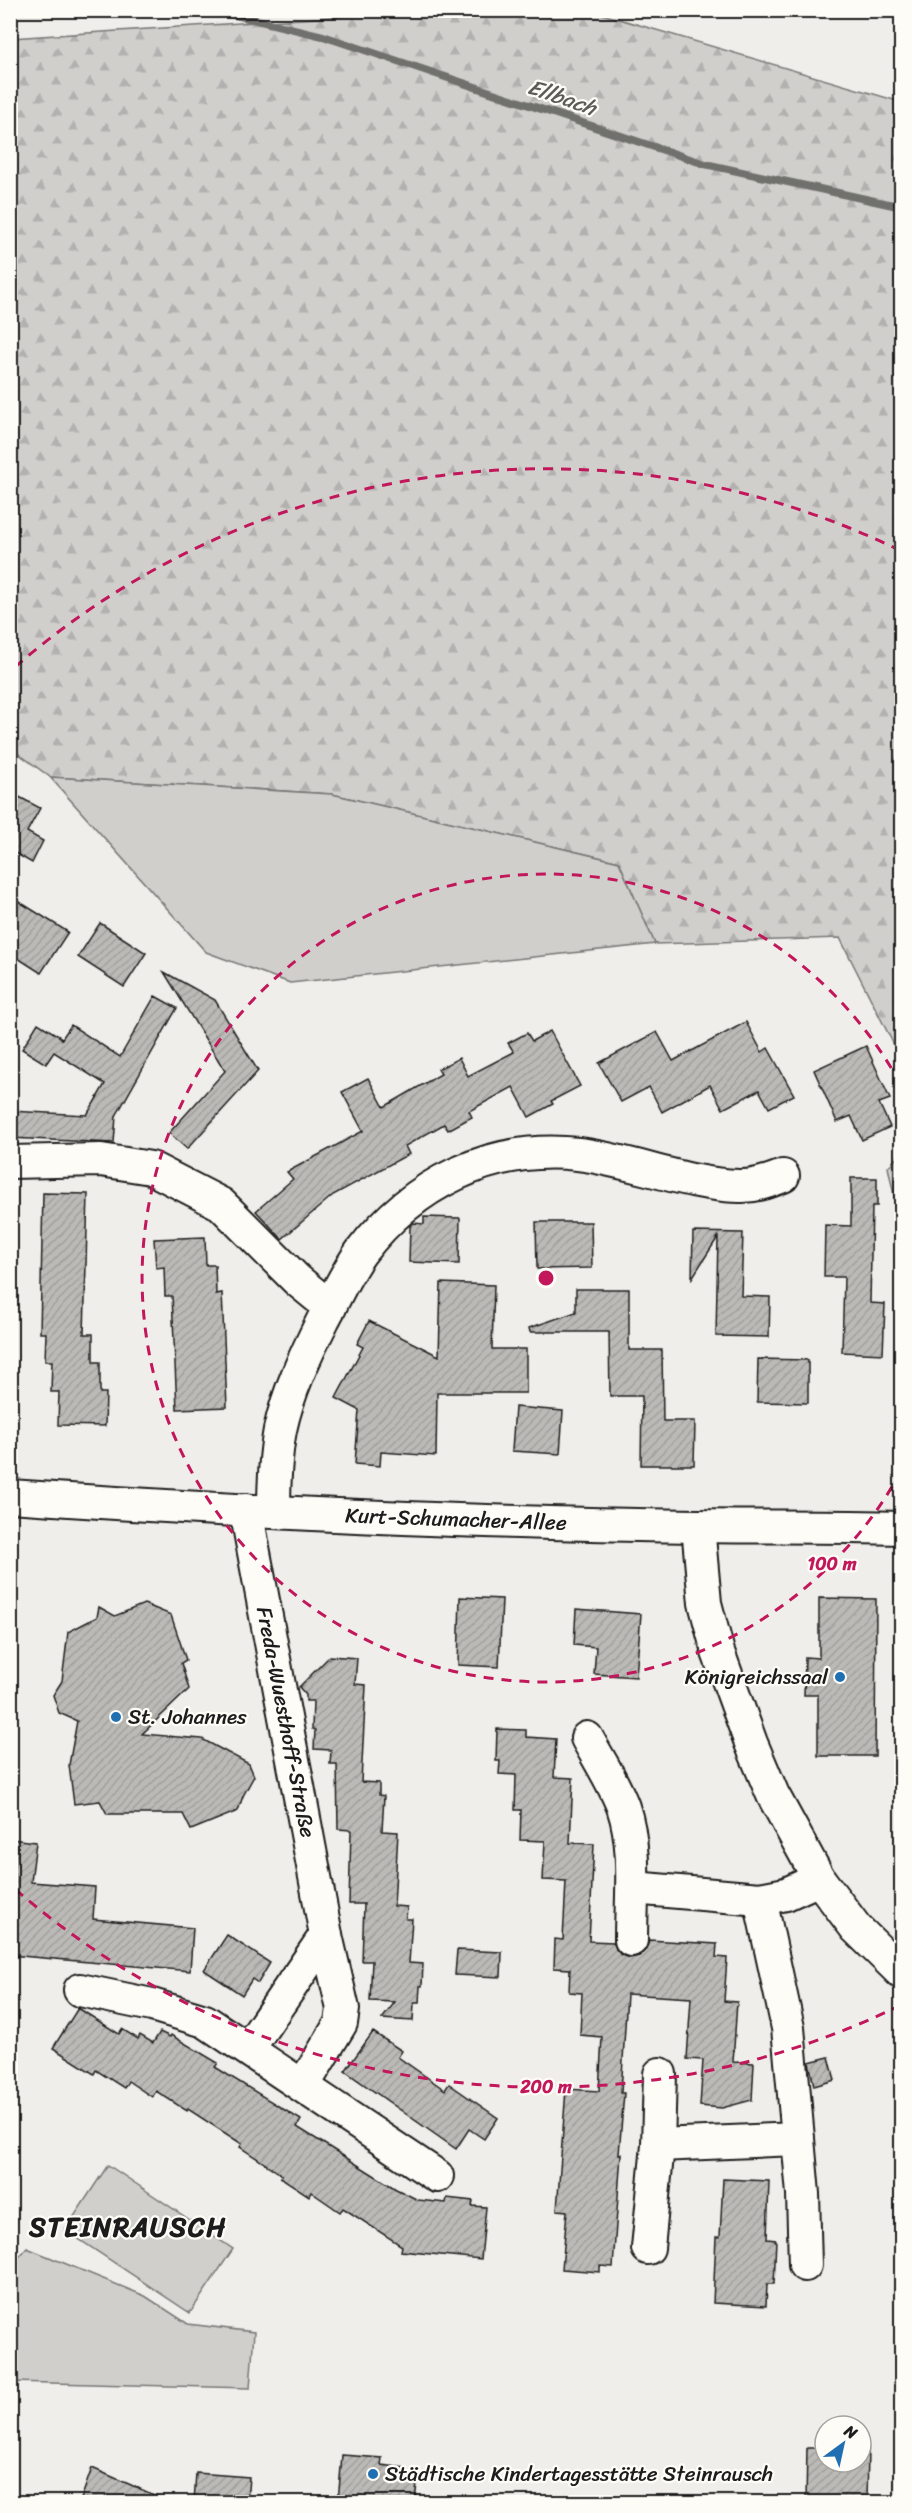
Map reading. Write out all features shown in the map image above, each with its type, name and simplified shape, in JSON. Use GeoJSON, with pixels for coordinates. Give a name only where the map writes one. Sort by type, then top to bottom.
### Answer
{"type":"FeatureCollection","features":[{"type":"Feature","properties":{"kind":"street","name":"Freda-Wuesthoff-Straße"},"geometry":{"type":"LineString","coordinates":[[303,2086],[341,2023],[343,2009],[326,1935],[260,1510],[275,1463],[281,1428],[309,1348],[330,1307],[360,1254],[386,1222],[406,1204],[454,1173],[489,1161],[522,1155],[578,1154],[708,1182],[739,1186],[762,1184],[783,1176]]}},
{"type":"Feature","properties":{"kind":"street"},"geometry":{"type":"LineString","coordinates":[[10,1162],[101,1160],[151,1168],[220,1204],[297,1280],[330,1307]]}},
{"type":"Feature","properties":{"kind":"street","name":"Kurt-Schumacher-Allee"},"geometry":{"type":"LineString","coordinates":[[10,1496],[260,1510],[698,1526],[902,1527]]}},
{"type":"Feature","properties":{"kind":"street"},"geometry":{"type":"LineString","coordinates":[[698,1526],[705,1603],[718,1652],[773,1796],[819,1879],[856,1928],[902,1973]]}},
{"type":"Feature","properties":{"kind":"street"},"geometry":{"type":"LineString","coordinates":[[587,1737],[623,1808],[633,1888],[630,1940]]}},
{"type":"Feature","properties":{"kind":"street"},"geometry":{"type":"LineString","coordinates":[[633,1888],[760,1899],[786,1894],[819,1879]]}},
{"type":"Feature","properties":{"kind":"street"},"geometry":{"type":"LineString","coordinates":[[760,1899],[788,2028],[803,2194],[805,2265]]}},
{"type":"Feature","properties":{"kind":"street"},"geometry":{"type":"LineString","coordinates":[[248,2049],[326,1935]]}},
{"type":"Feature","properties":{"kind":"street"},"geometry":{"type":"LineString","coordinates":[[80,1990],[152,2005],[205,2021],[437,2176]]}},
{"type":"Feature","properties":{"kind":"street"},"geometry":{"type":"LineString","coordinates":[[648,2248],[658,2145],[660,2074]]}},
{"type":"Feature","properties":{"kind":"street"},"geometry":{"type":"LineString","coordinates":[[658,2145],[798,2139]]}},
{"type":"Feature","properties":{"kind":"green space"},"geometry":{"type":"Polygon","coordinates":[[[425,11],[592,11],[901,102],[901,1059],[840,938],[655,944],[619,862],[332,794],[50,777],[11,748],[11,38],[425,11]]]}},
{"type":"Feature","properties":{"kind":"green space"},"geometry":{"type":"Polygon","coordinates":[[[50,777],[332,794],[619,862],[655,944],[290,983],[206,952],[50,777]]]}},
{"type":"Feature","properties":{"kind":"green space"},"geometry":{"type":"Polygon","coordinates":[[[901,1153],[901,1213],[895,1200],[888,1167],[901,1153]]]}},
{"type":"Feature","properties":{"kind":"green space"},"geometry":{"type":"Polygon","coordinates":[[[108,2165],[233,2249],[190,2313],[65,2230],[108,2165]]]}},
{"type":"Feature","properties":{"kind":"green space"},"geometry":{"type":"Polygon","coordinates":[[[27,2248],[145,2296],[188,2324],[254,2332],[250,2388],[11,2382],[11,2266],[27,2248]]]}},
{"type":"Feature","properties":{"kind":"building"},"geometry":{"type":"Polygon","coordinates":[[[10,792],[40,808],[27,832],[43,841],[32,863],[15,853],[10,861],[10,792]]]}},
{"type":"Feature","properties":{"kind":"building"},"geometry":{"type":"Polygon","coordinates":[[[10,896],[68,932],[41,973],[10,953],[10,896]]]}},
{"type":"Feature","properties":{"kind":"building"},"geometry":{"type":"Polygon","coordinates":[[[100,923],[146,953],[124,987],[78,957],[100,923]]]}},
{"type":"Feature","properties":{"kind":"building"},"geometry":{"type":"Polygon","coordinates":[[[164,972],[215,1000],[258,1071],[187,1149],[169,1133],[225,1071],[164,972]]]}},
{"type":"Feature","properties":{"kind":"building"},"geometry":{"type":"Polygon","coordinates":[[[155,996],[177,1008],[116,1116],[114,1143],[10,1138],[10,1111],[87,1115],[105,1084],[54,1052],[46,1064],[22,1049],[38,1023],[62,1038],[61,1040],[71,1025],[120,1057],[155,996]]]}},
{"type":"Feature","properties":{"kind":"building"},"geometry":{"type":"Polygon","coordinates":[[[746,1022],[762,1052],[768,1048],[794,1095],[769,1108],[759,1090],[723,1109],[710,1085],[662,1112],[649,1087],[621,1102],[599,1063],[657,1032],[673,1061],[746,1022]]]}},
{"type":"Feature","properties":{"kind":"building"},"geometry":{"type":"Polygon","coordinates":[[[550,1031],[580,1086],[551,1101],[553,1104],[529,1117],[513,1087],[469,1111],[472,1117],[448,1130],[444,1124],[405,1146],[409,1154],[333,1195],[282,1239],[256,1211],[293,1179],[287,1172],[363,1131],[342,1092],[368,1078],[384,1107],[441,1074],[438,1069],[459,1058],[468,1076],[514,1052],[508,1043],[527,1033],[532,1041],[550,1031]]]}},
{"type":"Feature","properties":{"kind":"building"},"geometry":{"type":"Polygon","coordinates":[[[866,1046],[890,1099],[879,1103],[890,1127],[862,1140],[851,1116],[837,1122],[814,1070],[866,1046]]]}},
{"type":"Feature","properties":{"kind":"building"},"geometry":{"type":"Polygon","coordinates":[[[851,1178],[877,1178],[877,1206],[872,1206],[870,1303],[885,1304],[883,1354],[842,1352],[844,1277],[824,1277],[825,1225],[851,1226],[851,1178]]]}},
{"type":"Feature","properties":{"kind":"building"},"geometry":{"type":"Polygon","coordinates":[[[43,1193],[88,1194],[84,1334],[93,1334],[93,1362],[100,1362],[100,1393],[106,1393],[105,1426],[58,1425],[59,1392],[51,1392],[52,1361],[45,1361],[46,1333],[40,1333],[43,1193]]]}},
{"type":"Feature","properties":{"kind":"building"},"geometry":{"type":"Polygon","coordinates":[[[424,1217],[460,1218],[459,1264],[409,1262],[410,1226],[413,1223],[424,1224],[424,1217]]]}},
{"type":"Feature","properties":{"kind":"building"},"geometry":{"type":"Polygon","coordinates":[[[536,1222],[591,1222],[592,1268],[537,1269],[536,1222]]]}},
{"type":"Feature","properties":{"kind":"building"},"geometry":{"type":"Polygon","coordinates":[[[693,1232],[743,1233],[741,1296],[770,1297],[769,1337],[716,1336],[718,1237],[692,1278],[693,1232]]]}},
{"type":"Feature","properties":{"kind":"building"},"geometry":{"type":"Polygon","coordinates":[[[205,1237],[206,1265],[215,1265],[216,1294],[222,1293],[227,1407],[177,1409],[172,1296],[165,1296],[164,1267],[156,1268],[154,1239],[205,1237]]]}},
{"type":"Feature","properties":{"kind":"building"},"geometry":{"type":"Polygon","coordinates":[[[441,1283],[494,1285],[492,1349],[526,1349],[526,1393],[437,1393],[436,1456],[381,1452],[380,1466],[355,1464],[359,1410],[336,1398],[363,1347],[357,1344],[369,1321],[439,1356],[441,1283]]]}},
{"type":"Feature","properties":{"kind":"building"},"geometry":{"type":"Polygon","coordinates":[[[576,1289],[629,1289],[629,1350],[662,1350],[663,1421],[695,1421],[694,1465],[641,1465],[642,1396],[610,1396],[609,1332],[530,1332],[529,1328],[576,1312],[576,1289]]]}},
{"type":"Feature","properties":{"kind":"building"},"geometry":{"type":"Polygon","coordinates":[[[758,1359],[808,1360],[808,1403],[757,1402],[758,1359]]]}},
{"type":"Feature","properties":{"kind":"building"},"geometry":{"type":"Polygon","coordinates":[[[515,1407],[563,1411],[560,1454],[512,1451],[515,1407]]]}},
{"type":"Feature","properties":{"kind":"building"},"geometry":{"type":"Polygon","coordinates":[[[460,1597],[502,1599],[499,1667],[458,1665],[460,1597]]]}},
{"type":"Feature","properties":{"kind":"building","name":"Königreichssaal"},"geometry":{"type":"Polygon","coordinates":[[[819,1598],[876,1599],[875,1756],[818,1756],[818,1695],[804,1695],[805,1657],[819,1658],[819,1598]]]}},
{"type":"Feature","properties":{"kind":"building","name":"St. Johannes"},"geometry":{"type":"Polygon","coordinates":[[[144,1604],[171,1615],[186,1660],[181,1663],[189,1689],[142,1734],[202,1739],[249,1764],[254,1776],[238,1811],[191,1830],[183,1814],[107,1814],[100,1801],[74,1804],[69,1765],[77,1721],[59,1713],[53,1695],[62,1681],[68,1632],[97,1617],[99,1607],[115,1616],[144,1604]]]}},
{"type":"Feature","properties":{"kind":"building"},"geometry":{"type":"Polygon","coordinates":[[[576,1609],[641,1614],[636,1677],[594,1674],[596,1647],[574,1645],[576,1609]]]}},
{"type":"Feature","properties":{"kind":"building"},"geometry":{"type":"Polygon","coordinates":[[[330,1656],[357,1658],[355,1684],[366,1685],[361,1782],[379,1783],[379,1795],[384,1796],[382,1831],[398,1832],[394,1906],[407,1907],[406,1919],[412,1919],[409,1963],[423,1964],[422,1986],[420,1986],[419,2003],[414,2003],[413,2021],[382,2019],[395,2002],[370,2001],[372,1961],[362,1961],[364,1904],[349,1904],[351,1830],[338,1829],[337,1764],[330,1764],[331,1750],[314,1749],[313,1701],[306,1701],[306,1695],[299,1687],[330,1656]]]}},
{"type":"Feature","properties":{"kind":"building"},"geometry":{"type":"Polygon","coordinates":[[[497,1729],[526,1730],[526,1737],[556,1739],[554,1777],[573,1778],[570,1843],[594,1844],[589,1941],[614,1942],[621,1955],[630,1958],[639,1956],[646,1950],[649,1940],[717,1944],[716,1957],[727,1958],[724,2001],[737,2002],[733,2062],[754,2063],[752,2100],[722,2108],[700,2106],[703,2060],[687,2059],[691,1998],[627,1994],[621,2093],[624,2093],[619,2154],[621,2154],[613,2267],[600,2266],[600,2272],[562,2269],[567,2211],[557,2210],[566,2089],[599,2091],[602,2037],[580,2035],[582,1993],[569,1992],[570,1969],[554,1968],[555,1939],[563,1940],[566,1881],[543,1880],[545,1841],[520,1840],[521,1810],[515,1810],[516,1775],[499,1774],[500,1761],[496,1761],[497,1729]]]}},
{"type":"Feature","properties":{"kind":"building"},"geometry":{"type":"Polygon","coordinates":[[[10,1839],[36,1842],[31,1882],[95,1887],[93,1919],[193,1928],[190,1971],[10,1955],[10,1839]]]}},
{"type":"Feature","properties":{"kind":"building"},"geometry":{"type":"Polygon","coordinates":[[[227,1935],[270,1963],[258,1983],[252,1979],[242,1995],[204,1970],[227,1935]]]}},
{"type":"Feature","properties":{"kind":"building"},"geometry":{"type":"Polygon","coordinates":[[[457,1950],[502,1952],[501,1977],[455,1975],[457,1950]]]}},
{"type":"Feature","properties":{"kind":"building"},"geometry":{"type":"Polygon","coordinates":[[[78,2008],[119,2034],[122,2029],[138,2039],[140,2035],[153,2043],[160,2032],[170,2037],[171,2035],[218,2063],[215,2067],[301,2120],[297,2127],[396,2189],[418,2200],[446,2203],[447,2198],[473,2201],[472,2206],[486,2207],[481,2259],[401,2251],[402,2246],[343,2208],[340,2212],[311,2192],[309,2196],[280,2177],[282,2175],[240,2147],[242,2144],[188,2109],[187,2111],[156,2091],[152,2097],[128,2081],[124,2088],[96,2070],[94,2074],[53,2048],[78,2008]]]}},
{"type":"Feature","properties":{"kind":"building"},"geometry":{"type":"Polygon","coordinates":[[[373,2032],[402,2051],[398,2057],[445,2090],[449,2084],[498,2118],[484,2139],[469,2129],[456,2149],[345,2071],[373,2032]]]}},
{"type":"Feature","properties":{"kind":"building"},"geometry":{"type":"Polygon","coordinates":[[[829,2057],[835,2080],[814,2086],[809,2062],[829,2057]]]}},
{"type":"Feature","properties":{"kind":"building"},"geometry":{"type":"Polygon","coordinates":[[[723,2179],[769,2181],[767,2239],[776,2240],[774,2284],[767,2284],[766,2306],[713,2303],[716,2237],[720,2237],[723,2179]]]}},
{"type":"Feature","properties":{"kind":"building"},"geometry":{"type":"Polygon","coordinates":[[[807,2448],[813,2448],[813,2474],[868,2474],[867,2502],[806,2502],[807,2448]]]}},
{"type":"Feature","properties":{"kind":"building","name":"Städtische Kindertagesstätte Steinrausch"},"geometry":{"type":"Polygon","coordinates":[[[342,2455],[382,2458],[381,2465],[406,2468],[405,2481],[417,2483],[415,2502],[338,2502],[342,2455]]]}},
{"type":"Feature","properties":{"kind":"building"},"geometry":{"type":"Polygon","coordinates":[[[92,2468],[170,2502],[80,2502],[92,2468]]]}},
{"type":"Feature","properties":{"kind":"building"},"geometry":{"type":"Polygon","coordinates":[[[196,2473],[249,2477],[247,2502],[194,2502],[196,2473]]]}},
{"type":"Feature","properties":{"kind":"waterway","name":"Ellbach"},"geometry":{"type":"LineString","coordinates":[[214,10],[323,36],[705,164],[902,207]]}},
{"type":"Feature","properties":{"kind":"place","name":"Königreichssaal"},"geometry":{"type":"Point","coordinates":[840,1677]}},
{"type":"Feature","properties":{"kind":"place","name":"St. Johannes"},"geometry":{"type":"Point","coordinates":[116,1717]}},
{"type":"Feature","properties":{"kind":"place","name":"Städtische Kindertagesstätte Steinrausch"},"geometry":{"type":"Point","coordinates":[373,2474]}},
{"type":"Feature","properties":{"kind":"district","name":"STEINRAUSCH"},"geometry":{"type":"Point","coordinates":[128,2227]}}]}
